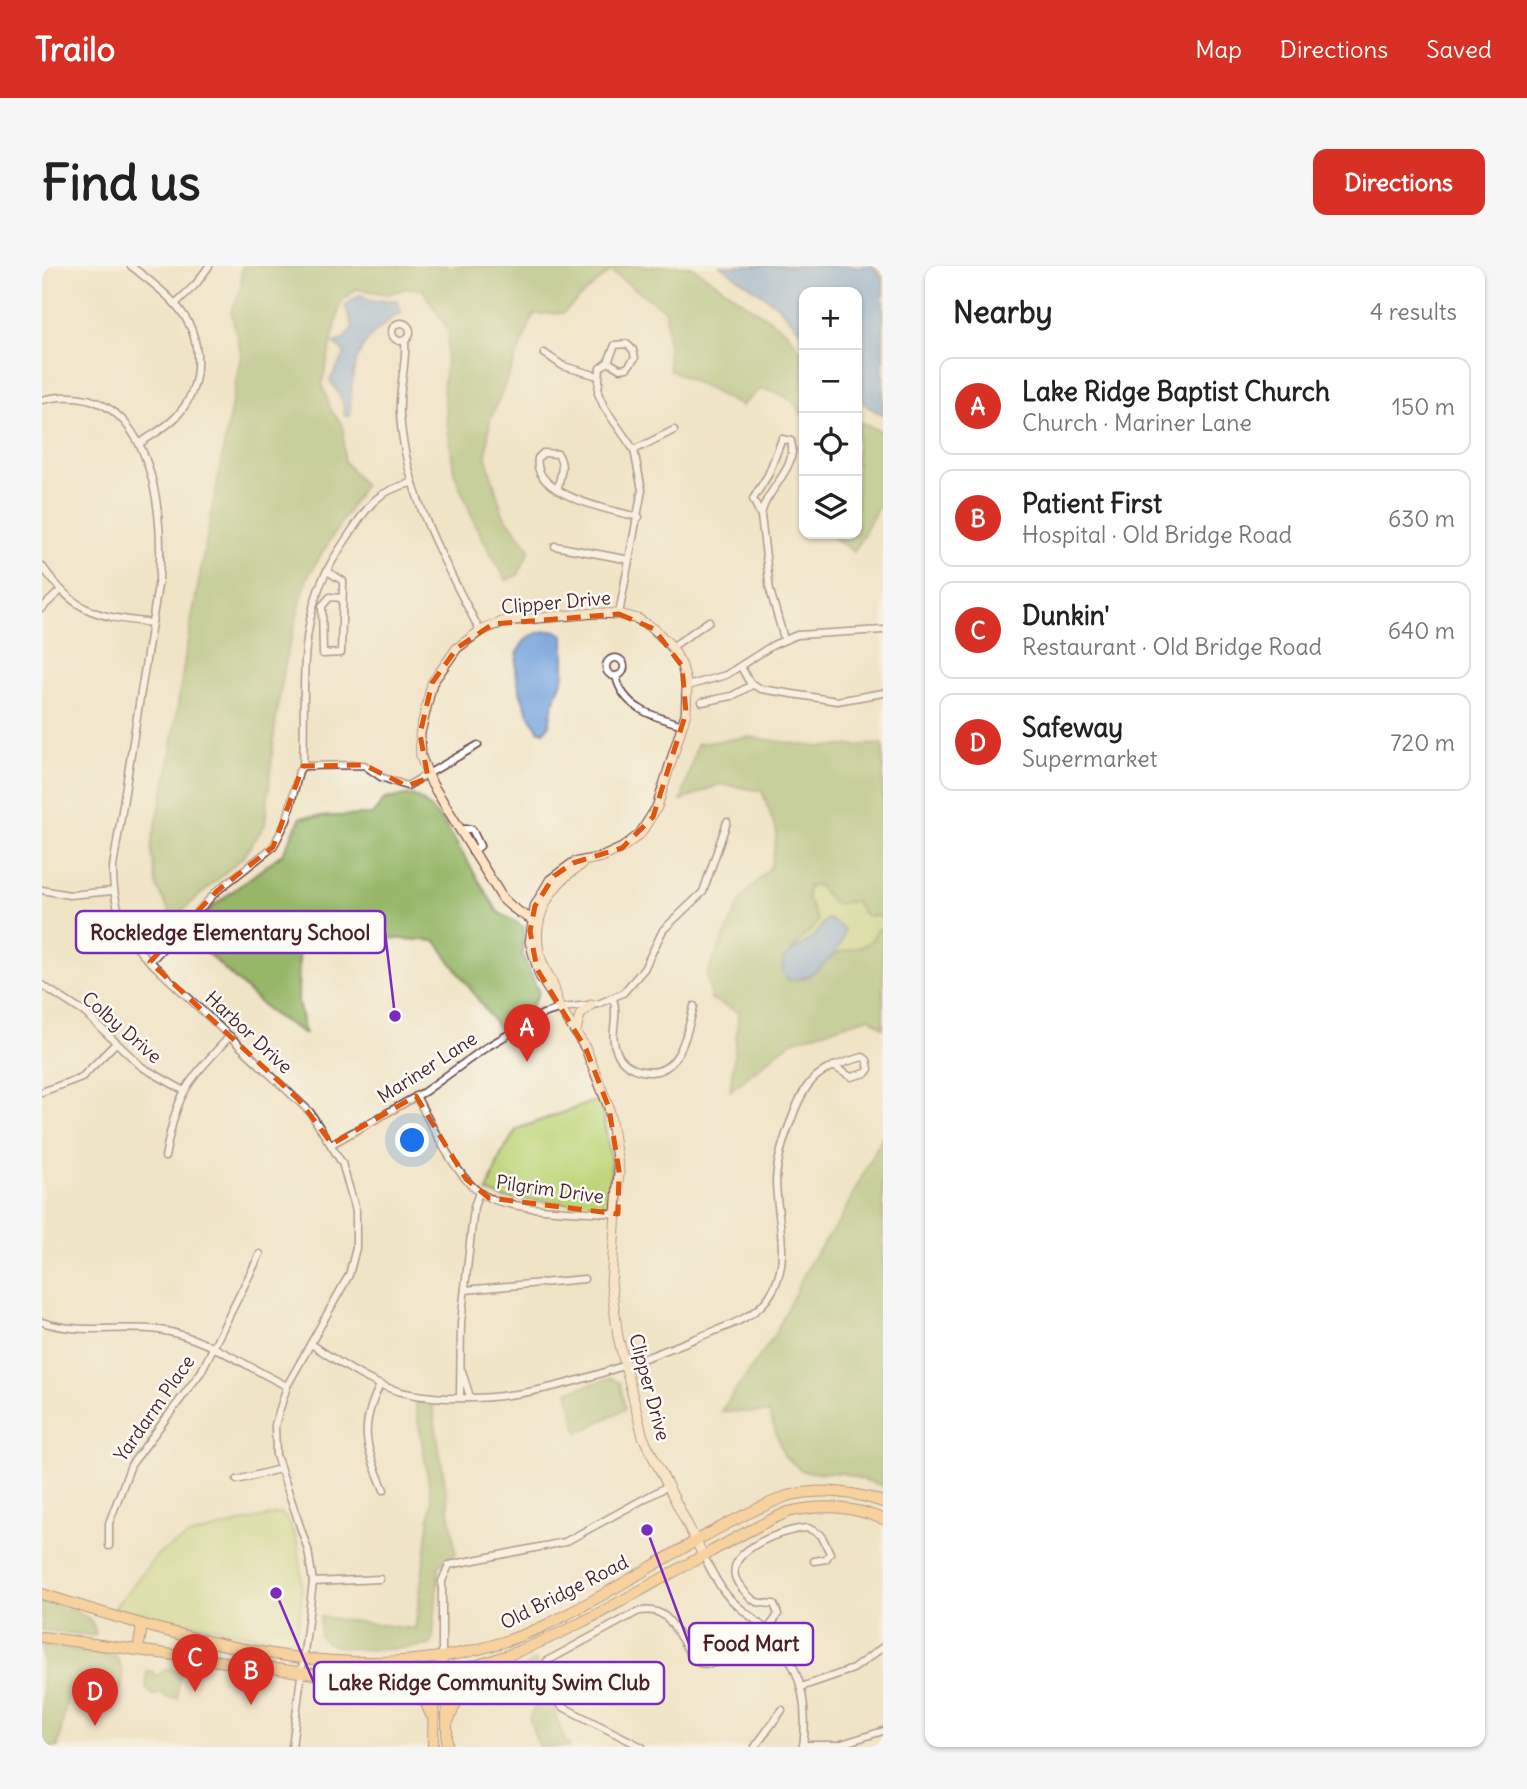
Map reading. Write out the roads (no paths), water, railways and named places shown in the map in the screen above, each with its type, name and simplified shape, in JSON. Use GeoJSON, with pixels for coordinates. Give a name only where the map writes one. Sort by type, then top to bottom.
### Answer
{"type":"FeatureCollection","features":[{"type":"Feature","properties":{"kind":"main road","name":"Old Bridge Road"},"geometry":{"type":"LineString","coordinates":[[42,1594],[142,1626],[304,1656],[384,1664],[442,1658],[488,1648],[535,1630],[775,1501],[800,1493],[845,1492],[883,1502]]}},
{"type":"Feature","properties":{"kind":"main road","name":"Old Bridge Road"},"geometry":{"type":"LineString","coordinates":[[42,1637],[302,1673],[386,1680],[441,1676],[487,1665],[523,1651],[773,1518],[802,1509],[843,1507],[883,1519]]}},
{"type":"Feature","properties":{"kind":"main road"},"geometry":{"type":"LineString","coordinates":[[138,1650],[142,1626]]}},
{"type":"Feature","properties":{"kind":"main road"},"geometry":{"type":"LineString","coordinates":[[447,1724],[462,1689],[523,1651]]}},
{"type":"Feature","properties":{"kind":"main road"},"geometry":{"type":"LineString","coordinates":[[433,1747],[434,1686],[441,1676],[442,1658]]}},
{"type":"Feature","properties":{"kind":"main road"},"geometry":{"type":"LineString","coordinates":[[441,1676],[447,1686],[447,1747]]}},
{"type":"Feature","properties":{"kind":"main road"},"geometry":{"type":"LineString","coordinates":[[386,1680],[407,1685],[421,1693],[433,1723]]}},
{"type":"Feature","properties":{"kind":"street"},"geometry":{"type":"LineString","coordinates":[[131,266],[175,304],[195,339],[197,363],[194,387],[173,420],[140,443]]}},
{"type":"Feature","properties":{"kind":"street"},"geometry":{"type":"LineString","coordinates":[[175,304],[196,284],[209,266]]}},
{"type":"Feature","properties":{"kind":"street"},"geometry":{"type":"LineString","coordinates":[[405,340],[400,416],[411,483],[426,526],[480,631]]}},
{"type":"Feature","properties":{"kind":"street"},"geometry":{"type":"LineString","coordinates":[[607,362],[620,369],[627,368],[635,358],[633,350],[627,344],[615,345],[598,376],[598,393],[604,407],[634,450],[642,478],[639,517],[619,614]]}},
{"type":"Feature","properties":{"kind":"street"},"geometry":{"type":"LineString","coordinates":[[544,353],[563,366],[598,376]]}},
{"type":"Feature","properties":{"kind":"street","name":"Harbor Drive"},"geometry":{"type":"LineString","coordinates":[[42,400],[69,397],[99,404],[119,417],[140,443],[150,472],[159,521],[160,560],[152,623],[113,867],[113,891],[127,933],[150,962],[299,1100],[332,1144],[353,1195],[357,1220],[356,1248],[343,1288],[287,1386],[275,1425],[280,1469],[308,1550],[313,1582],[292,1747]]}},
{"type":"Feature","properties":{"kind":"street"},"geometry":{"type":"LineString","coordinates":[[634,450],[674,430]]}},
{"type":"Feature","properties":{"kind":"street"},"geometry":{"type":"LineString","coordinates":[[761,516],[785,470],[792,448],[789,439],[780,440],[768,474],[754,496],[754,503],[761,516],[770,590],[785,639]]}},
{"type":"Feature","properties":{"kind":"street"},"geometry":{"type":"LineString","coordinates":[[558,489],[563,465],[561,459],[558,454],[543,453],[538,458],[539,471],[558,489],[581,502],[639,517]]}},
{"type":"Feature","properties":{"kind":"street"},"geometry":{"type":"LineString","coordinates":[[150,962],[217,891],[273,847],[287,820],[299,771],[303,766],[306,645],[313,606],[327,571],[376,497],[388,489],[411,483]]}},
{"type":"Feature","properties":{"kind":"street"},"geometry":{"type":"LineString","coordinates":[[555,546],[630,560]]}},
{"type":"Feature","properties":{"kind":"street"},"geometry":{"type":"LineString","coordinates":[[42,566],[60,591],[84,609],[152,623]]}},
{"type":"Feature","properties":{"kind":"street"},"geometry":{"type":"LineString","coordinates":[[327,571],[343,581],[341,653],[323,654],[322,606],[330,597],[341,598]]}},
{"type":"Feature","properties":{"kind":"street"},"geometry":{"type":"LineString","coordinates":[[42,608],[60,591]]}},
{"type":"Feature","properties":{"kind":"street","name":"Clipper Drive"},"geometry":{"type":"LineString","coordinates":[[535,921],[503,899],[428,776],[419,745],[429,692],[445,660],[480,631],[516,619],[619,614],[646,623],[672,648],[682,666],[687,686],[683,725],[653,817],[640,834],[622,848],[589,861],[560,882],[535,921],[530,942],[534,962],[548,992],[560,1004],[595,1068],[611,1114],[619,1171],[611,1283],[618,1337],[643,1437],[666,1487],[725,1592],[766,1630],[789,1657],[801,1687],[806,1722],[803,1746]]}},
{"type":"Feature","properties":{"kind":"street"},"geometry":{"type":"LineString","coordinates":[[672,648],[709,621]]}},
{"type":"Feature","properties":{"kind":"street"},"geometry":{"type":"LineString","coordinates":[[687,686],[714,681],[785,639],[809,633],[883,630]]}},
{"type":"Feature","properties":{"kind":"street"},"geometry":{"type":"LineString","coordinates":[[741,667],[752,685],[761,689],[837,701],[883,693]]}},
{"type":"Feature","properties":{"kind":"street"},"geometry":{"type":"LineString","coordinates":[[617,676],[620,690],[632,704],[652,716],[683,725]]}},
{"type":"Feature","properties":{"kind":"street"},"geometry":{"type":"LineString","coordinates":[[702,702],[732,696],[752,685]]}},
{"type":"Feature","properties":{"kind":"street"},"geometry":{"type":"LineString","coordinates":[[303,766],[364,765],[381,777],[407,786],[478,745]]}},
{"type":"Feature","properties":{"kind":"street","name":"Mariner Lane"},"geometry":{"type":"LineString","coordinates":[[332,1144],[416,1096],[500,1039],[560,1004],[592,1005],[613,999],[642,973],[668,923],[703,892],[727,822]]}},
{"type":"Feature","properties":{"kind":"street"},"geometry":{"type":"LineString","coordinates":[[42,890],[69,895],[113,891]]}},
{"type":"Feature","properties":{"kind":"street","name":"Colby Drive"},"geometry":{"type":"LineString","coordinates":[[42,985],[85,1013],[142,1068],[183,1090]]}},
{"type":"Feature","properties":{"kind":"street"},"geometry":{"type":"LineString","coordinates":[[613,999],[617,1010],[613,1036],[617,1053],[633,1069],[648,1072],[662,1069],[674,1060],[682,1047],[694,1006]]}},
{"type":"Feature","properties":{"kind":"street"},"geometry":{"type":"LineString","coordinates":[[576,1031],[580,1014],[592,1005]]}},
{"type":"Feature","properties":{"kind":"street"},"geometry":{"type":"LineString","coordinates":[[165,1157],[174,1112],[183,1090],[230,1036]]}},
{"type":"Feature","properties":{"kind":"street"},"geometry":{"type":"LineString","coordinates":[[42,1092],[82,1077],[116,1043]]}},
{"type":"Feature","properties":{"kind":"street"},"geometry":{"type":"LineString","coordinates":[[311,1344],[380,1385],[409,1394],[470,1397],[551,1387],[626,1366],[741,1320],[767,1300],[776,1284],[781,1264],[776,1186],[780,1153],[802,1091],[818,1072],[833,1066],[863,1057],[869,1067],[866,1073],[851,1077],[833,1066]]}},
{"type":"Feature","properties":{"kind":"street"},"geometry":{"type":"LineString","coordinates":[[416,1096],[466,1179],[480,1192],[474,1207],[465,1290],[460,1397]]}},
{"type":"Feature","properties":{"kind":"street","name":"Pilgrim Drive"},"geometry":{"type":"LineString","coordinates":[[480,1192],[505,1202],[618,1214]]}},
{"type":"Feature","properties":{"kind":"street","name":"Yardarm Place"},"geometry":{"type":"LineString","coordinates":[[109,1546],[109,1523],[131,1465],[192,1386],[260,1254]]}},
{"type":"Feature","properties":{"kind":"street"},"geometry":{"type":"LineString","coordinates":[[465,1290],[584,1279]]}},
{"type":"Feature","properties":{"kind":"street"},"geometry":{"type":"LineString","coordinates":[[42,1322],[73,1330],[162,1330],[213,1349],[287,1386]]}},
{"type":"Feature","properties":{"kind":"street"},"geometry":{"type":"LineString","coordinates":[[462,1371],[470,1397]]}},
{"type":"Feature","properties":{"kind":"street"},"geometry":{"type":"LineString","coordinates":[[380,1385],[368,1416],[365,1440],[384,1490]]}},
{"type":"Feature","properties":{"kind":"street"},"geometry":{"type":"LineString","coordinates":[[237,1480],[280,1469]]}},
{"type":"Feature","properties":{"kind":"street"},"geometry":{"type":"LineString","coordinates":[[442,1658],[443,1581],[449,1565],[565,1542],[666,1487]]}},
{"type":"Feature","properties":{"kind":"street"},"geometry":{"type":"LineString","coordinates":[[642,1747],[561,1706],[552,1696],[543,1674],[547,1661],[643,1610],[663,1614],[675,1626],[693,1659],[705,1665],[747,1647],[776,1617],[776,1607],[749,1596],[736,1580],[734,1562],[742,1554],[781,1534],[808,1528],[821,1535],[830,1553],[826,1559],[814,1561]]}},
{"type":"Feature","properties":{"kind":"street"},"geometry":{"type":"LineString","coordinates":[[313,1582],[380,1579]]}},
{"type":"Feature","properties":{"kind":"street"},"geometry":{"type":"LineString","coordinates":[[801,1687],[853,1669],[883,1647]]}},
{"type":"Feature","properties":{"kind":"street"},"geometry":{"type":"LineString","coordinates":[[755,1747],[782,1710]]}},
{"type":"Feature","properties":{"kind":"street"},"geometry":{"type":"LineString","coordinates":[[803,1746],[829,1746],[883,1731]]}},
{"type":"Feature","properties":{"kind":"water"},"geometry":{"type":"Polygon","coordinates":[[[721,266],[873,266],[883,278],[883,415],[862,400],[862,287],[799,287],[799,329],[777,305],[721,266]]]}},
{"type":"Feature","properties":{"kind":"water"},"geometry":{"type":"Polygon","coordinates":[[[360,295],[372,301],[397,300],[401,312],[373,334],[359,355],[352,381],[350,416],[345,416],[342,400],[330,380],[345,354],[334,343],[343,340],[353,327],[345,306],[360,295]]]}},
{"type":"Feature","properties":{"kind":"water"},"geometry":{"type":"Polygon","coordinates":[[[557,631],[564,636],[564,675],[553,704],[549,726],[544,731],[539,731],[523,701],[518,684],[518,652],[525,641],[537,633],[557,631]]]}},
{"type":"Feature","properties":{"kind":"water"},"geometry":{"type":"Polygon","coordinates":[[[827,919],[843,927],[840,945],[834,954],[806,977],[787,979],[782,970],[784,958],[815,936],[827,919]]]}},
{"type":"Feature","properties":{"kind":"place","name":"Rockledge Elementary School"},"geometry":{"type":"Point","coordinates":[395,1016]}},
{"type":"Feature","properties":{"kind":"place","name":"Lake Ridge Baptist Church"},"geometry":{"type":"Point","coordinates":[527,1062]}},
{"type":"Feature","properties":{"kind":"place","name":"Food Mart"},"geometry":{"type":"Point","coordinates":[647,1530]}},
{"type":"Feature","properties":{"kind":"place","name":"Lake Ridge Community Swim Club"},"geometry":{"type":"Point","coordinates":[276,1593]}},
{"type":"Feature","properties":{"kind":"place","name":"Dunkin'"},"geometry":{"type":"Point","coordinates":[195,1692]}},
{"type":"Feature","properties":{"kind":"place","name":"Patient First"},"geometry":{"type":"Point","coordinates":[251,1705]}},
{"type":"Feature","properties":{"kind":"place","name":"Safeway"},"geometry":{"type":"Point","coordinates":[95,1726]}}]}
